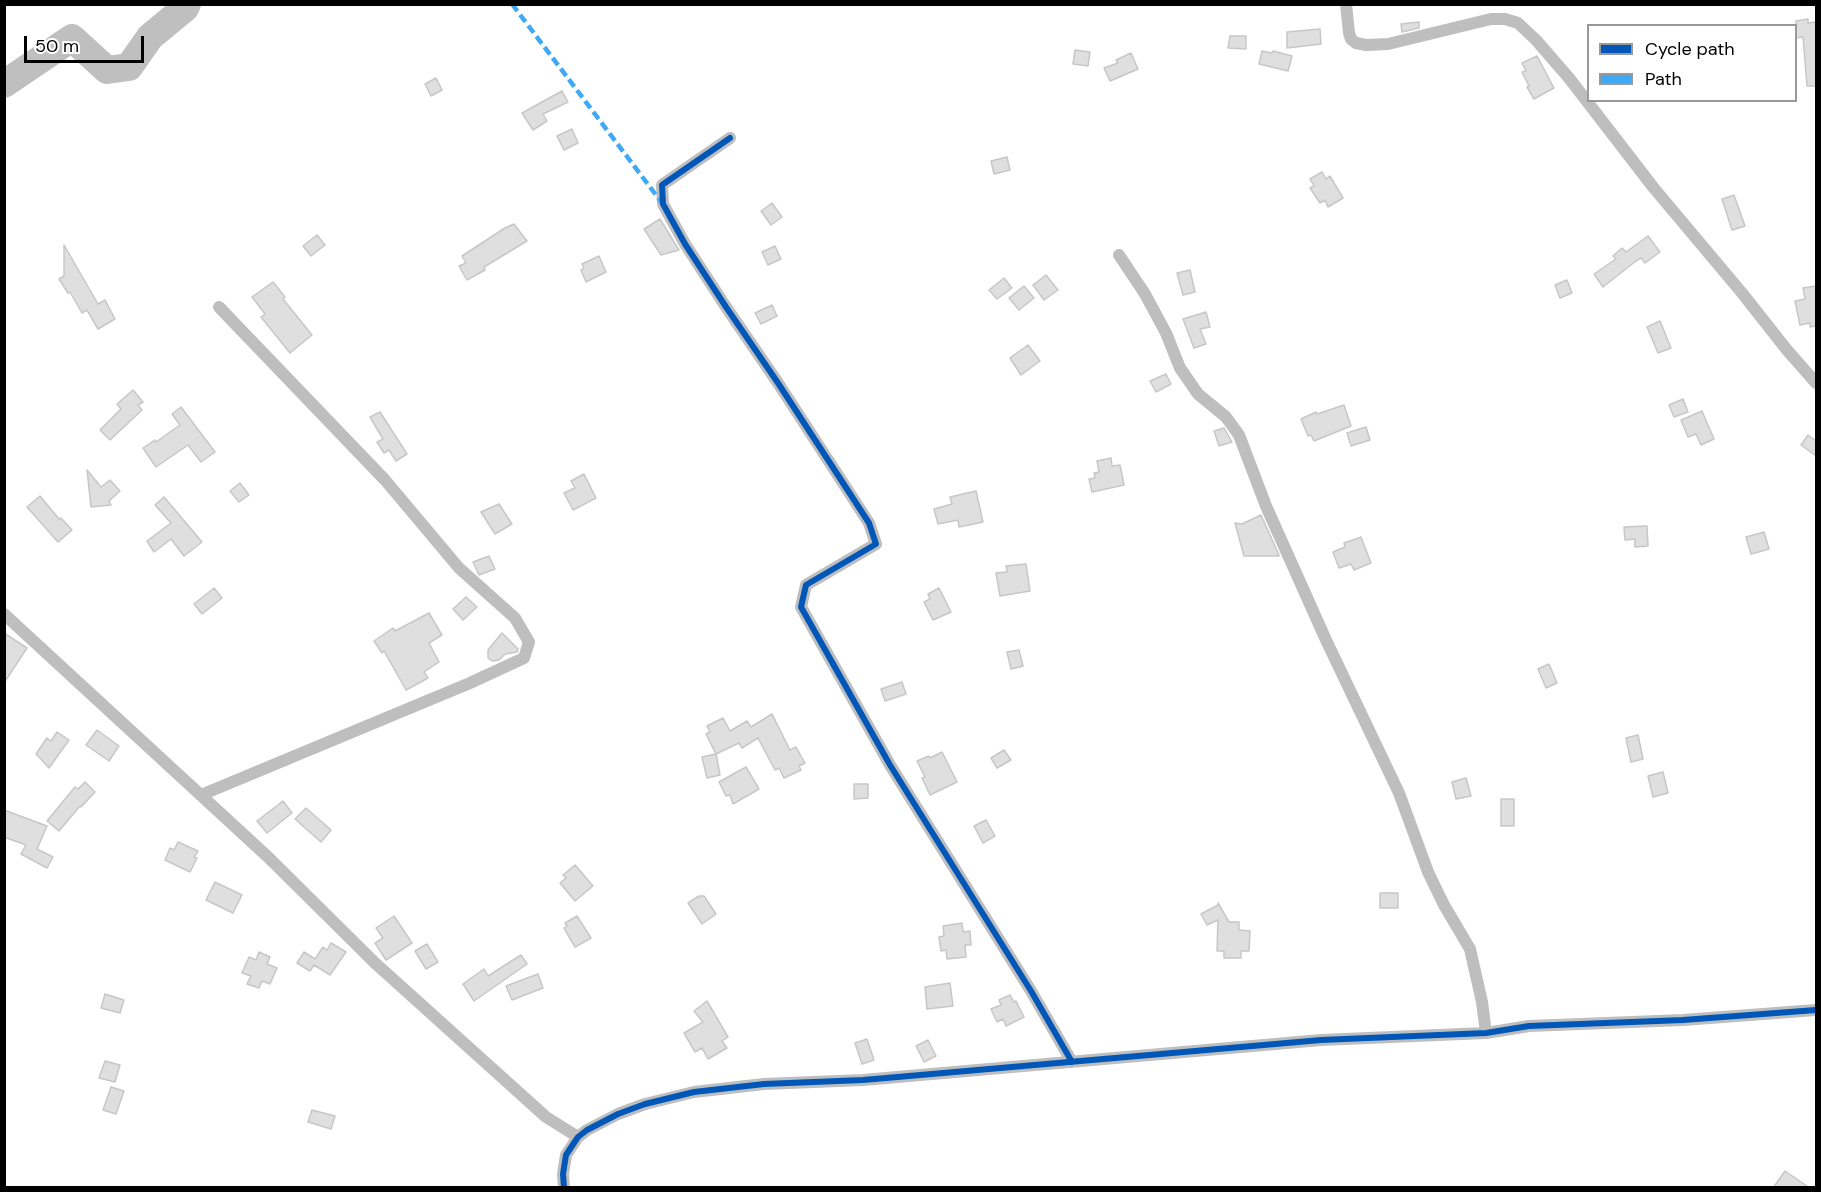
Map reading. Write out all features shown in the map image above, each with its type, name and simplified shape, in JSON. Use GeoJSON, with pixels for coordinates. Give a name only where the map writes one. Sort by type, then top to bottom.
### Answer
{"type":"FeatureCollection","features":[{"type":"Feature","properties":{"kind":"street"},"geometry":{"type":"LineString","coordinates":[[1346,4],[1351,39],[1356,43],[1366,45],[1388,44],[1466,24],[1498,19],[1511,21],[1523,27],[1587,101]]}},
{"type":"Feature","properties":{"kind":"street"},"geometry":{"type":"LineString","coordinates":[[1587,102],[1653,187],[1816,383]]}},
{"type":"Feature","properties":{"kind":"street"},"geometry":{"type":"LineString","coordinates":[[730,138],[662,185],[663,204],[685,244],[726,308],[778,382],[869,523],[876,544],[806,585],[801,607],[890,765],[1072,1062]]}},
{"type":"Feature","properties":{"kind":"street"},"geometry":{"type":"LineString","coordinates":[[1119,255],[1145,294],[1166,333],[1180,368],[1198,394],[1226,417],[1239,435],[1266,506],[1326,640],[1399,793],[1432,880],[1470,949],[1482,1002],[1486,1033]]}},
{"type":"Feature","properties":{"kind":"street"},"geometry":{"type":"LineString","coordinates":[[201,795],[470,683],[524,658],[529,642],[515,618],[459,568],[385,480],[219,307]]}},
{"type":"Feature","properties":{"kind":"street"},"geometry":{"type":"LineString","coordinates":[[4,614],[268,857],[375,963],[546,1117],[578,1137]]}},
{"type":"Feature","properties":{"kind":"street"},"geometry":{"type":"LineString","coordinates":[[564,1188],[563,1174],[566,1155],[578,1137],[602,1121],[630,1109],[694,1092],[764,1084],[863,1080],[1321,1040],[1486,1033],[1529,1026],[1683,1020],[1816,1010]]}},
{"type":"Feature","properties":{"kind":"building"},"geometry":{"type":"Polygon","coordinates":[[[1808,19],[1808,23],[1816,22],[1816,86],[1807,86],[1803,37],[1797,38],[1796,21],[1808,19]]]}},
{"type":"Feature","properties":{"kind":"building"},"geometry":{"type":"Polygon","coordinates":[[[1419,22],[1419,28],[1402,32],[1401,24],[1419,22]]]}},
{"type":"Feature","properties":{"kind":"building"},"geometry":{"type":"Polygon","coordinates":[[[1320,29],[1321,44],[1287,48],[1287,32],[1320,29]]]}},
{"type":"Feature","properties":{"kind":"building"},"geometry":{"type":"Polygon","coordinates":[[[1230,36],[1246,36],[1246,49],[1228,48],[1230,36]]]}},
{"type":"Feature","properties":{"kind":"building"},"geometry":{"type":"Polygon","coordinates":[[[1075,50],[1090,52],[1088,66],[1073,64],[1075,50]]]}},
{"type":"Feature","properties":{"kind":"building"},"geometry":{"type":"Polygon","coordinates":[[[1262,51],[1272,53],[1273,51],[1292,56],[1288,71],[1259,64],[1262,51]]]}},
{"type":"Feature","properties":{"kind":"building"},"geometry":{"type":"Polygon","coordinates":[[[1131,53],[1138,69],[1110,81],[1104,68],[1118,63],[1116,60],[1131,53]]]}},
{"type":"Feature","properties":{"kind":"building"},"geometry":{"type":"Polygon","coordinates":[[[1537,56],[1554,88],[1534,99],[1522,72],[1526,71],[1522,63],[1537,56]]]}},
{"type":"Feature","properties":{"kind":"building"},"geometry":{"type":"Polygon","coordinates":[[[436,78],[442,90],[431,96],[425,84],[436,78]]]}},
{"type":"Feature","properties":{"kind":"building"},"geometry":{"type":"Polygon","coordinates":[[[562,91],[568,102],[543,114],[547,121],[533,130],[522,113],[562,91]]]}},
{"type":"Feature","properties":{"kind":"building"},"geometry":{"type":"Polygon","coordinates":[[[572,129],[578,143],[564,150],[557,136],[572,129]]]}},
{"type":"Feature","properties":{"kind":"building"},"geometry":{"type":"Polygon","coordinates":[[[1007,157],[1010,170],[994,174],[991,161],[1007,157]]]}},
{"type":"Feature","properties":{"kind":"building"},"geometry":{"type":"Polygon","coordinates":[[[1322,172],[1326,179],[1330,176],[1343,198],[1328,207],[1325,200],[1320,203],[1310,188],[1314,186],[1310,179],[1322,172]]]}},
{"type":"Feature","properties":{"kind":"building"},"geometry":{"type":"Polygon","coordinates":[[[1734,195],[1745,226],[1732,230],[1722,199],[1734,195]]]}},
{"type":"Feature","properties":{"kind":"building"},"geometry":{"type":"Polygon","coordinates":[[[772,203],[782,217],[771,225],[761,211],[772,203]]]}},
{"type":"Feature","properties":{"kind":"building"},"geometry":{"type":"Polygon","coordinates":[[[660,219],[679,250],[661,255],[644,229],[660,219]]]}},
{"type":"Feature","properties":{"kind":"building"},"geometry":{"type":"Polygon","coordinates":[[[514,224],[527,241],[467,280],[459,266],[466,263],[462,256],[514,224]]]}},
{"type":"Feature","properties":{"kind":"building"},"geometry":{"type":"Polygon","coordinates":[[[317,235],[325,245],[311,256],[303,246],[317,235]]]}},
{"type":"Feature","properties":{"kind":"building"},"geometry":{"type":"Polygon","coordinates":[[[1648,236],[1660,252],[1645,263],[1641,258],[1636,261],[1603,287],[1594,274],[1616,259],[1613,256],[1622,248],[1626,252],[1648,236]]]}},
{"type":"Feature","properties":{"kind":"building"},"geometry":{"type":"Polygon","coordinates":[[[64,245],[98,304],[105,300],[115,319],[98,329],[87,310],[82,313],[70,292],[68,293],[59,279],[64,276],[64,245]]]}},
{"type":"Feature","properties":{"kind":"building"},"geometry":{"type":"Polygon","coordinates":[[[775,246],[781,259],[768,265],[762,252],[775,246]]]}},
{"type":"Feature","properties":{"kind":"building"},"geometry":{"type":"Polygon","coordinates":[[[599,256],[606,272],[586,282],[581,270],[584,268],[582,264],[599,256]]]}},
{"type":"Feature","properties":{"kind":"building"},"geometry":{"type":"Polygon","coordinates":[[[1190,270],[1195,292],[1183,295],[1177,273],[1190,270]]]}},
{"type":"Feature","properties":{"kind":"building"},"geometry":{"type":"Polygon","coordinates":[[[1046,275],[1058,290],[1044,300],[1033,285],[1046,275]]]}},
{"type":"Feature","properties":{"kind":"building"},"geometry":{"type":"Polygon","coordinates":[[[1004,278],[1012,288],[997,299],[989,290],[1004,278]]]}},
{"type":"Feature","properties":{"kind":"building"},"geometry":{"type":"Polygon","coordinates":[[[1567,280],[1572,293],[1560,298],[1555,285],[1567,280]]]}},
{"type":"Feature","properties":{"kind":"building"},"geometry":{"type":"Polygon","coordinates":[[[273,282],[285,297],[283,299],[312,335],[290,353],[261,317],[265,314],[252,297],[273,282]]]}},
{"type":"Feature","properties":{"kind":"building"},"geometry":{"type":"Polygon","coordinates":[[[1024,286],[1034,298],[1019,310],[1009,298],[1024,286]]]}},
{"type":"Feature","properties":{"kind":"building"},"geometry":{"type":"Polygon","coordinates":[[[1816,286],[1816,326],[1810,327],[1810,323],[1800,325],[1795,301],[1805,299],[1803,288],[1816,286]]]}},
{"type":"Feature","properties":{"kind":"building"},"geometry":{"type":"Polygon","coordinates":[[[772,305],[777,316],[761,324],[755,313],[772,305]]]}},
{"type":"Feature","properties":{"kind":"building"},"geometry":{"type":"Polygon","coordinates":[[[1206,312],[1210,327],[1200,329],[1206,344],[1194,348],[1183,319],[1206,312]]]}},
{"type":"Feature","properties":{"kind":"building"},"geometry":{"type":"Polygon","coordinates":[[[1660,321],[1671,348],[1658,353],[1647,327],[1660,321]]]}},
{"type":"Feature","properties":{"kind":"building"},"geometry":{"type":"Polygon","coordinates":[[[1028,345],[1040,361],[1021,375],[1010,358],[1028,345]]]}},
{"type":"Feature","properties":{"kind":"building"},"geometry":{"type":"Polygon","coordinates":[[[1166,374],[1171,384],[1156,392],[1150,381],[1166,374]]]}},
{"type":"Feature","properties":{"kind":"building"},"geometry":{"type":"Polygon","coordinates":[[[133,390],[143,402],[138,405],[142,410],[110,440],[100,430],[121,409],[117,404],[133,390]]]}},
{"type":"Feature","properties":{"kind":"building"},"geometry":{"type":"Polygon","coordinates":[[[1683,399],[1688,412],[1674,417],[1669,405],[1683,399]]]}},
{"type":"Feature","properties":{"kind":"building"},"geometry":{"type":"Polygon","coordinates":[[[1344,405],[1351,426],[1314,441],[1311,435],[1308,436],[1301,419],[1316,412],[1317,414],[1344,405]]]}},
{"type":"Feature","properties":{"kind":"building"},"geometry":{"type":"Polygon","coordinates":[[[181,407],[215,452],[201,462],[188,445],[156,467],[143,448],[180,425],[172,414],[181,407]]]}},
{"type":"Feature","properties":{"kind":"building"},"geometry":{"type":"Polygon","coordinates":[[[1702,411],[1714,439],[1701,445],[1696,434],[1688,437],[1681,420],[1702,411]]]}},
{"type":"Feature","properties":{"kind":"building"},"geometry":{"type":"Polygon","coordinates":[[[380,412],[407,454],[396,461],[389,450],[384,453],[377,442],[383,439],[370,417],[380,412]]]}},
{"type":"Feature","properties":{"kind":"building"},"geometry":{"type":"Polygon","coordinates":[[[1366,427],[1370,440],[1351,446],[1347,433],[1366,427]]]}},
{"type":"Feature","properties":{"kind":"building"},"geometry":{"type":"Polygon","coordinates":[[[1224,428],[1232,442],[1219,446],[1214,431],[1224,428]]]}},
{"type":"Feature","properties":{"kind":"building"},"geometry":{"type":"Polygon","coordinates":[[[1808,435],[1816,441],[1816,456],[1801,445],[1808,435]]]}},
{"type":"Feature","properties":{"kind":"building"},"geometry":{"type":"Polygon","coordinates":[[[1111,458],[1112,466],[1120,465],[1124,485],[1092,492],[1089,479],[1095,478],[1094,473],[1099,472],[1097,461],[1111,458]]]}},
{"type":"Feature","properties":{"kind":"building"},"geometry":{"type":"Polygon","coordinates":[[[87,470],[101,487],[110,480],[120,491],[109,501],[111,505],[91,507],[87,470]]]}},
{"type":"Feature","properties":{"kind":"building"},"geometry":{"type":"Polygon","coordinates":[[[584,474],[596,498],[573,510],[564,493],[575,488],[571,481],[584,474]]]}},
{"type":"Feature","properties":{"kind":"building"},"geometry":{"type":"Polygon","coordinates":[[[240,483],[249,495],[239,502],[230,491],[240,483]]]}},
{"type":"Feature","properties":{"kind":"building"},"geometry":{"type":"Polygon","coordinates":[[[976,491],[983,522],[959,527],[958,520],[938,524],[934,509],[952,504],[950,497],[976,491]]]}},
{"type":"Feature","properties":{"kind":"building"},"geometry":{"type":"Polygon","coordinates":[[[40,496],[59,519],[61,518],[72,530],[58,542],[27,507],[40,496]]]}},
{"type":"Feature","properties":{"kind":"building"},"geometry":{"type":"Polygon","coordinates":[[[164,497],[202,542],[184,556],[171,539],[154,552],[147,541],[171,523],[155,505],[164,497]]]}},
{"type":"Feature","properties":{"kind":"building"},"geometry":{"type":"Polygon","coordinates":[[[499,504],[512,524],[495,534],[481,512],[499,504]]]}},
{"type":"Feature","properties":{"kind":"building"},"geometry":{"type":"Polygon","coordinates":[[[1261,515],[1279,556],[1244,556],[1235,523],[1242,524],[1261,515]]]}},
{"type":"Feature","properties":{"kind":"building"},"geometry":{"type":"Polygon","coordinates":[[[1647,526],[1648,546],[1635,547],[1635,539],[1625,540],[1624,527],[1647,526]]]}},
{"type":"Feature","properties":{"kind":"building"},"geometry":{"type":"Polygon","coordinates":[[[1764,532],[1769,549],[1751,554],[1746,537],[1764,532]]]}},
{"type":"Feature","properties":{"kind":"building"},"geometry":{"type":"Polygon","coordinates":[[[1361,537],[1371,563],[1354,570],[1351,564],[1339,568],[1333,552],[1345,547],[1344,543],[1361,537]]]}},
{"type":"Feature","properties":{"kind":"building"},"geometry":{"type":"Polygon","coordinates":[[[489,556],[495,569],[479,575],[473,562],[489,556]]]}},
{"type":"Feature","properties":{"kind":"building"},"geometry":{"type":"Polygon","coordinates":[[[1026,564],[1030,591],[1000,596],[996,573],[1007,572],[1006,566],[1026,564]]]}},
{"type":"Feature","properties":{"kind":"building"},"geometry":{"type":"Polygon","coordinates":[[[214,588],[222,598],[202,614],[194,604],[214,588]]]}},
{"type":"Feature","properties":{"kind":"building"},"geometry":{"type":"Polygon","coordinates":[[[939,588],[951,612],[933,620],[924,602],[930,599],[928,594],[939,588]]]}},
{"type":"Feature","properties":{"kind":"building"},"geometry":{"type":"Polygon","coordinates":[[[466,597],[477,607],[463,620],[453,609],[466,597]]]}},
{"type":"Feature","properties":{"kind":"building"},"geometry":{"type":"Polygon","coordinates":[[[429,613],[442,635],[429,643],[439,662],[424,672],[428,678],[406,690],[384,651],[382,653],[374,641],[393,628],[395,631],[429,613]]]}},
{"type":"Feature","properties":{"kind":"building"},"geometry":{"type":"Polygon","coordinates":[[[4,633],[27,648],[4,683],[4,633]]]}},
{"type":"Feature","properties":{"kind":"building"},"geometry":{"type":"Polygon","coordinates":[[[502,633],[518,649],[517,652],[505,654],[499,660],[492,661],[488,658],[488,650],[502,633]]]}},
{"type":"Feature","properties":{"kind":"building"},"geometry":{"type":"Polygon","coordinates":[[[1019,650],[1023,666],[1011,669],[1007,652],[1019,650]]]}},
{"type":"Feature","properties":{"kind":"building"},"geometry":{"type":"Polygon","coordinates":[[[1549,664],[1557,683],[1546,688],[1538,669],[1549,664]]]}},
{"type":"Feature","properties":{"kind":"building"},"geometry":{"type":"Polygon","coordinates":[[[902,682],[906,694],[885,701],[881,689],[902,682]]]}},
{"type":"Feature","properties":{"kind":"building"},"geometry":{"type":"Polygon","coordinates":[[[772,714],[790,750],[796,747],[805,763],[799,766],[801,770],[784,778],[779,768],[775,770],[758,738],[742,748],[739,743],[716,754],[706,734],[710,732],[707,726],[723,718],[730,731],[747,721],[751,727],[772,714]]]}},
{"type":"Feature","properties":{"kind":"building"},"geometry":{"type":"Polygon","coordinates":[[[97,730],[119,746],[109,761],[86,745],[97,730]]]}},
{"type":"Feature","properties":{"kind":"building"},"geometry":{"type":"Polygon","coordinates":[[[57,732],[69,740],[49,768],[36,754],[47,738],[51,741],[57,732]]]}},
{"type":"Feature","properties":{"kind":"building"},"geometry":{"type":"Polygon","coordinates":[[[1638,735],[1643,759],[1631,762],[1626,738],[1638,735]]]}},
{"type":"Feature","properties":{"kind":"building"},"geometry":{"type":"Polygon","coordinates":[[[1004,750],[1011,760],[997,768],[991,758],[1004,750]]]}},
{"type":"Feature","properties":{"kind":"building"},"geometry":{"type":"Polygon","coordinates":[[[942,752],[957,782],[930,795],[917,761],[942,752]]]}},
{"type":"Feature","properties":{"kind":"building"},"geometry":{"type":"Polygon","coordinates":[[[716,754],[720,775],[707,778],[702,757],[716,754]]]}},
{"type":"Feature","properties":{"kind":"building"},"geometry":{"type":"Polygon","coordinates":[[[746,767],[759,789],[733,804],[730,795],[726,796],[719,782],[746,767]]]}},
{"type":"Feature","properties":{"kind":"building"},"geometry":{"type":"Polygon","coordinates":[[[1663,772],[1668,793],[1653,797],[1648,776],[1663,772]]]}},
{"type":"Feature","properties":{"kind":"building"},"geometry":{"type":"Polygon","coordinates":[[[1466,778],[1471,796],[1456,799],[1452,782],[1466,778]]]}},
{"type":"Feature","properties":{"kind":"building"},"geometry":{"type":"Polygon","coordinates":[[[85,782],[95,792],[59,831],[47,821],[75,787],[78,789],[85,782]]]}},
{"type":"Feature","properties":{"kind":"building"},"geometry":{"type":"Polygon","coordinates":[[[854,784],[868,784],[868,798],[854,799],[854,784]]]}},
{"type":"Feature","properties":{"kind":"building"},"geometry":{"type":"Polygon","coordinates":[[[1501,799],[1514,799],[1514,826],[1501,826],[1501,799]]]}},
{"type":"Feature","properties":{"kind":"building"},"geometry":{"type":"Polygon","coordinates":[[[283,801],[292,813],[267,833],[257,821],[283,801]]]}},
{"type":"Feature","properties":{"kind":"building"},"geometry":{"type":"Polygon","coordinates":[[[306,808],[331,830],[321,842],[295,819],[306,808]]]}},
{"type":"Feature","properties":{"kind":"building"},"geometry":{"type":"Polygon","coordinates":[[[4,810],[47,826],[37,849],[53,857],[47,868],[21,854],[26,845],[4,837],[4,810]]]}},
{"type":"Feature","properties":{"kind":"building"},"geometry":{"type":"Polygon","coordinates":[[[986,820],[995,836],[983,843],[974,826],[986,820]]]}},
{"type":"Feature","properties":{"kind":"building"},"geometry":{"type":"Polygon","coordinates":[[[178,842],[198,851],[190,872],[165,860],[170,848],[174,850],[178,842]]]}},
{"type":"Feature","properties":{"kind":"building"},"geometry":{"type":"Polygon","coordinates":[[[575,865],[593,886],[575,901],[560,883],[566,878],[563,875],[575,865]]]}},
{"type":"Feature","properties":{"kind":"building"},"geometry":{"type":"Polygon","coordinates":[[[215,882],[242,895],[233,913],[206,900],[215,882]]]}},
{"type":"Feature","properties":{"kind":"building"},"geometry":{"type":"Polygon","coordinates":[[[1380,893],[1398,893],[1398,908],[1380,908],[1380,893]]]}},
{"type":"Feature","properties":{"kind":"building"},"geometry":{"type":"Polygon","coordinates":[[[699,896],[704,896],[716,914],[702,924],[688,903],[699,896]]]}},
{"type":"Feature","properties":{"kind":"building"},"geometry":{"type":"Polygon","coordinates":[[[1218,903],[1229,922],[1239,922],[1239,930],[1250,931],[1249,951],[1241,951],[1241,958],[1224,958],[1224,951],[1217,951],[1218,920],[1207,925],[1201,914],[1218,903]]]}},
{"type":"Feature","properties":{"kind":"building"},"geometry":{"type":"Polygon","coordinates":[[[394,916],[412,943],[386,960],[375,943],[383,938],[376,928],[394,916]]]}},
{"type":"Feature","properties":{"kind":"building"},"geometry":{"type":"Polygon","coordinates":[[[577,916],[591,938],[575,947],[564,928],[567,926],[565,923],[577,916]]]}},
{"type":"Feature","properties":{"kind":"building"},"geometry":{"type":"Polygon","coordinates":[[[962,923],[963,932],[970,931],[971,945],[965,945],[966,957],[947,959],[946,950],[941,951],[939,937],[944,936],[943,926],[962,923]]]}},
{"type":"Feature","properties":{"kind":"building"},"geometry":{"type":"Polygon","coordinates":[[[331,943],[346,952],[330,975],[314,965],[310,971],[297,963],[304,952],[315,959],[323,947],[327,950],[331,943]]]}},
{"type":"Feature","properties":{"kind":"building"},"geometry":{"type":"Polygon","coordinates":[[[427,944],[438,962],[426,969],[415,951],[427,944]]]}},
{"type":"Feature","properties":{"kind":"building"},"geometry":{"type":"Polygon","coordinates":[[[259,952],[270,957],[267,964],[277,968],[270,984],[262,981],[259,988],[247,984],[251,976],[242,973],[249,957],[256,960],[259,952]]]}},
{"type":"Feature","properties":{"kind":"building"},"geometry":{"type":"Polygon","coordinates":[[[521,955],[527,964],[474,1001],[463,984],[484,969],[488,976],[521,955]]]}},
{"type":"Feature","properties":{"kind":"building"},"geometry":{"type":"Polygon","coordinates":[[[538,974],[543,988],[512,1000],[506,986],[538,974]]]}},
{"type":"Feature","properties":{"kind":"building"},"geometry":{"type":"Polygon","coordinates":[[[950,983],[953,1006],[927,1009],[925,987],[950,983]]]}},
{"type":"Feature","properties":{"kind":"building"},"geometry":{"type":"Polygon","coordinates":[[[105,994],[124,1000],[120,1013],[101,1008],[105,994]]]}},
{"type":"Feature","properties":{"kind":"building"},"geometry":{"type":"Polygon","coordinates":[[[1010,995],[1014,1002],[1016,1001],[1024,1017],[1006,1026],[1003,1019],[997,1022],[991,1009],[1001,1005],[999,1000],[1010,995]]]}},
{"type":"Feature","properties":{"kind":"building"},"geometry":{"type":"Polygon","coordinates":[[[707,1001],[728,1037],[722,1041],[727,1048],[708,1059],[702,1048],[695,1052],[684,1033],[703,1022],[694,1011],[707,1001]]]}},
{"type":"Feature","properties":{"kind":"building"},"geometry":{"type":"Polygon","coordinates":[[[867,1039],[874,1060],[862,1064],[855,1043],[867,1039]]]}},
{"type":"Feature","properties":{"kind":"building"},"geometry":{"type":"Polygon","coordinates":[[[928,1040],[936,1056],[924,1062],[916,1046],[928,1040]]]}},
{"type":"Feature","properties":{"kind":"building"},"geometry":{"type":"Polygon","coordinates":[[[105,1061],[120,1065],[115,1082],[99,1078],[105,1061]]]}},
{"type":"Feature","properties":{"kind":"building"},"geometry":{"type":"Polygon","coordinates":[[[111,1087],[124,1091],[116,1114],[103,1110],[111,1087]]]}},
{"type":"Feature","properties":{"kind":"building"},"geometry":{"type":"Polygon","coordinates":[[[312,1110],[335,1116],[331,1129],[308,1122],[312,1110]]]}},
{"type":"Feature","properties":{"kind":"building"},"geometry":{"type":"Polygon","coordinates":[[[1785,1171],[1810,1188],[1773,1188],[1785,1171]]]}},
{"type":"Feature","properties":{"kind":"waterway"},"geometry":{"type":"LineString","coordinates":[[4,84],[72,38],[107,70],[129,67],[150,37],[187,4]]}},
{"type":"Feature","properties":{"kind":"marked path"},"geometry":{"type":"LineString","coordinates":[[512,4],[662,203]]}},
{"type":"Feature","properties":{"kind":"cycle path"},"geometry":{"type":"LineString","coordinates":[[730,138],[662,185],[663,204],[685,244],[869,523],[876,544],[806,585],[801,607],[890,765],[1031,991],[1072,1062]]}},
{"type":"Feature","properties":{"kind":"cycle path"},"geometry":{"type":"LineString","coordinates":[[564,1188],[563,1174],[566,1155],[578,1137],[587,1130],[618,1114],[645,1104],[694,1092],[764,1084],[863,1080],[1321,1040],[1486,1033],[1529,1026],[1683,1020],[1816,1010]]}}]}
